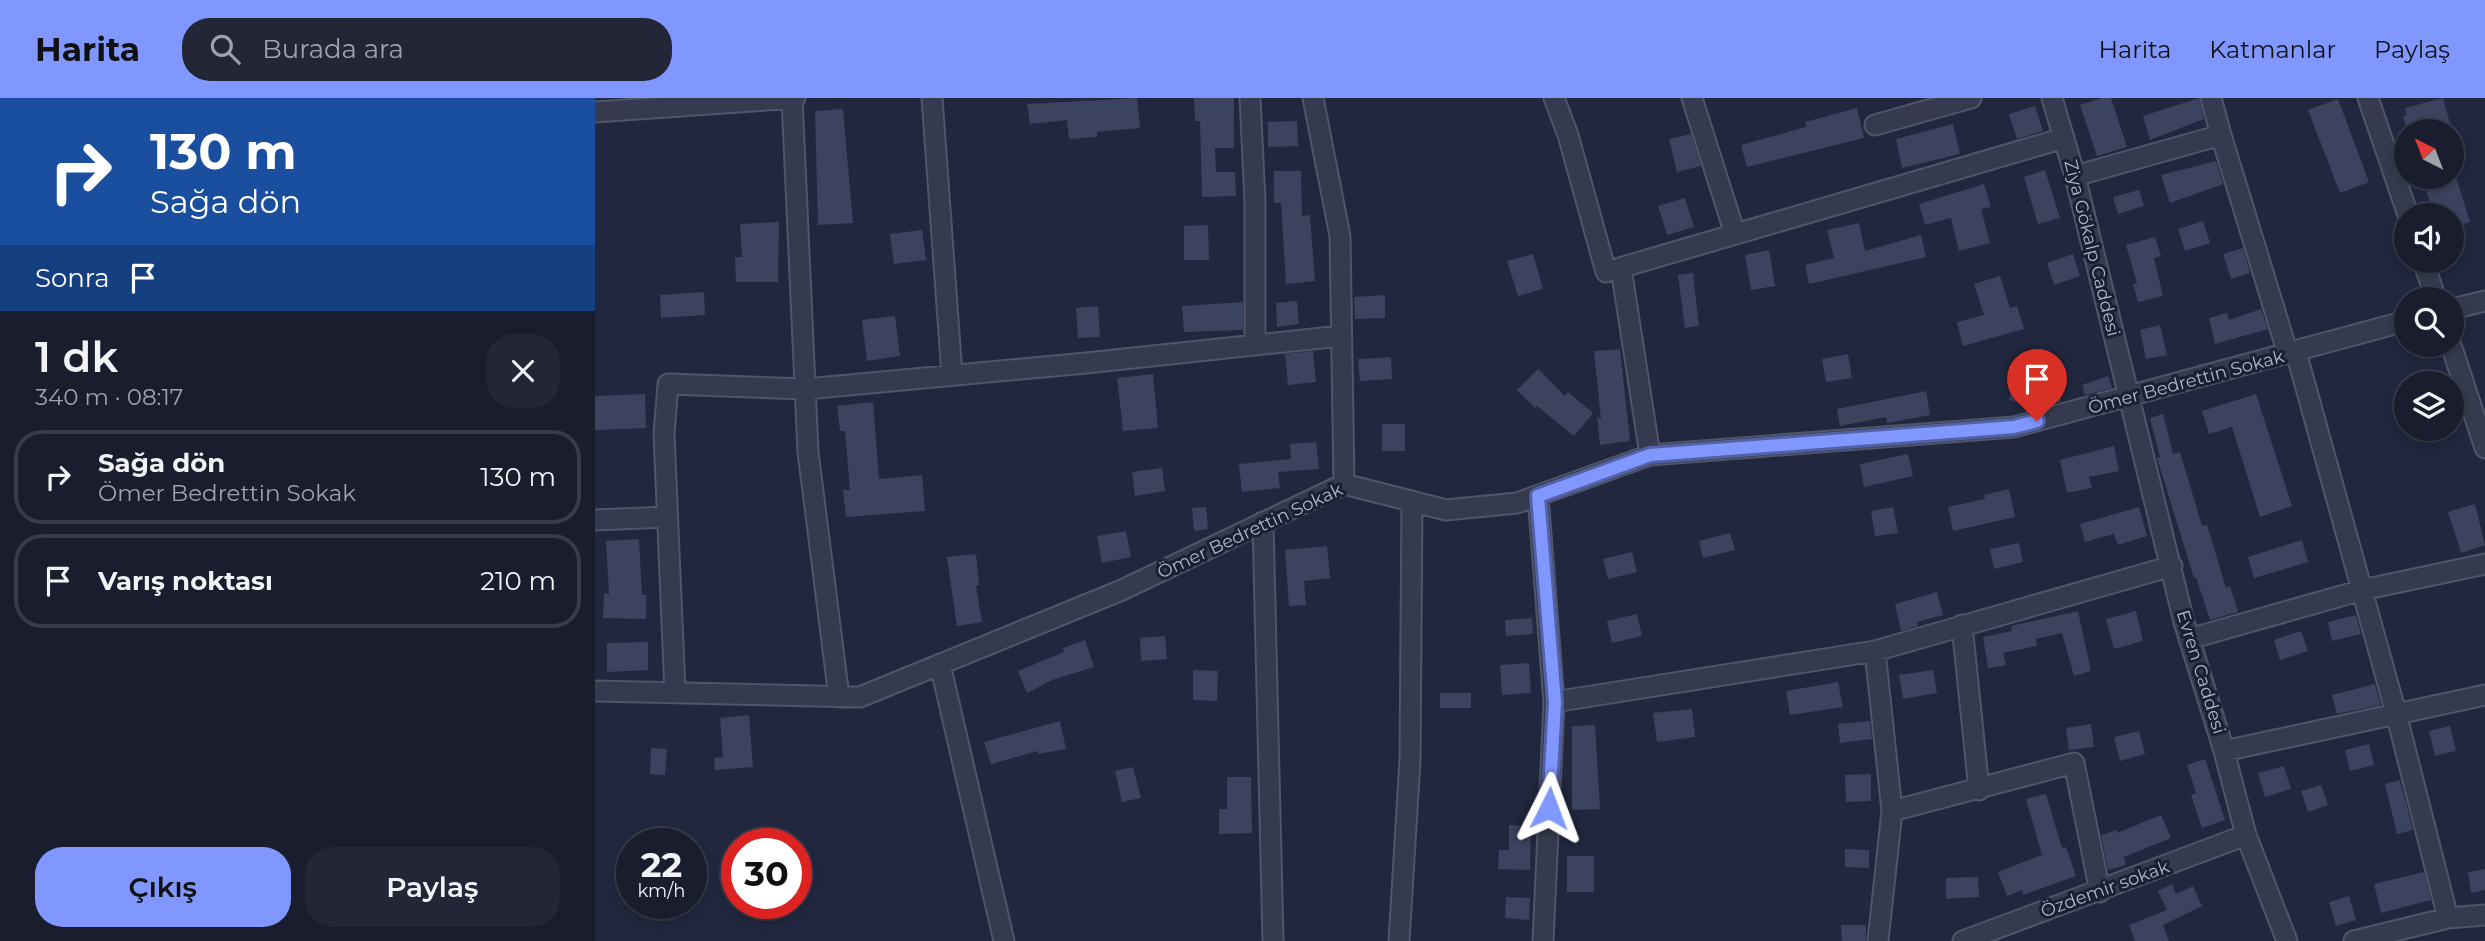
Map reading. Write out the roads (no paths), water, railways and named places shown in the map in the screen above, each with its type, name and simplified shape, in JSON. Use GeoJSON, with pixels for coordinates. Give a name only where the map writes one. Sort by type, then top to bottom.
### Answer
{"type":"FeatureCollection","features":[{"type":"Feature","properties":{"kind":"street"},"geometry":{"type":"LineString","coordinates":[[595,112],[793,98],[808,452],[839,696]]}},
{"type":"Feature","properties":{"kind":"street"},"geometry":{"type":"LineString","coordinates":[[932,98],[952,375]]}},
{"type":"Feature","properties":{"kind":"street"},"geometry":{"type":"LineString","coordinates":[[1250,98],[1255,201],[1255,345]]}},
{"type":"Feature","properties":{"kind":"street"},"geometry":{"type":"LineString","coordinates":[[1313,98],[1340,236],[1344,484]]}},
{"type":"Feature","properties":{"kind":"street"},"geometry":{"type":"LineString","coordinates":[[1554,98],[1568,135],[1606,272],[2064,138]]}},
{"type":"Feature","properties":{"kind":"street"},"geometry":{"type":"LineString","coordinates":[[1692,98],[1735,234]]}},
{"type":"Feature","properties":{"kind":"street"},"geometry":{"type":"LineString","coordinates":[[1875,125],[1971,98]]}},
{"type":"Feature","properties":{"kind":"street","name":"Ziya Gökalp Caddesi"},"geometry":{"type":"LineString","coordinates":[[2053,98],[2130,398]]}},
{"type":"Feature","properties":{"kind":"street"},"geometry":{"type":"LineString","coordinates":[[2211,98],[2292,353],[2362,590],[2448,918]]}},
{"type":"Feature","properties":{"kind":"street"},"geometry":{"type":"LineString","coordinates":[[2368,98],[2404,203]]}},
{"type":"Feature","properties":{"kind":"street"},"geometry":{"type":"LineString","coordinates":[[2075,176],[2221,135]]}},
{"type":"Feature","properties":{"kind":"street"},"geometry":{"type":"LineString","coordinates":[[1621,268],[1650,455]]}},
{"type":"Feature","properties":{"kind":"street"},"geometry":{"type":"LineString","coordinates":[[2464,306],[2485,301]]}},
{"type":"Feature","properties":{"kind":"street","name":"Ömer Bedrettin Sokak"},"geometry":{"type":"LineString","coordinates":[[595,691],[860,697],[1122,590],[1344,484],[1446,510],[1517,503],[1650,455],[2014,427],[2130,398],[2394,324]]}},
{"type":"Feature","properties":{"kind":"street"},"geometry":{"type":"LineString","coordinates":[[675,692],[664,434],[668,384],[806,388],[1341,336]]}},
{"type":"Feature","properties":{"kind":"street"},"geometry":{"type":"LineString","coordinates":[[2455,357],[2485,448]]}},
{"type":"Feature","properties":{"kind":"street","name":"Evren Caddesi"},"geometry":{"type":"LineString","coordinates":[[2130,398],[2189,639],[2224,751],[2246,835],[2287,941]]}},
{"type":"Feature","properties":{"kind":"street"},"geometry":{"type":"LineString","coordinates":[[1538,496],[1555,702],[1543,941]]}},
{"type":"Feature","properties":{"kind":"street"},"geometry":{"type":"LineString","coordinates":[[1399,941],[1410,760],[1412,501]]}},
{"type":"Feature","properties":{"kind":"street"},"geometry":{"type":"LineString","coordinates":[[595,520],[667,517]]}},
{"type":"Feature","properties":{"kind":"street"},"geometry":{"type":"LineString","coordinates":[[1263,523],[1273,941]]}},
{"type":"Feature","properties":{"kind":"street"},"geometry":{"type":"LineString","coordinates":[[2189,639],[2362,590],[2485,564]]}},
{"type":"Feature","properties":{"kind":"street"},"geometry":{"type":"LineString","coordinates":[[1555,702],[1875,651],[2172,566]]}},
{"type":"Feature","properties":{"kind":"street"},"geometry":{"type":"LineString","coordinates":[[1962,625],[1979,789]]}},
{"type":"Feature","properties":{"kind":"street"},"geometry":{"type":"LineString","coordinates":[[1875,651],[1892,811],[1878,941]]}},
{"type":"Feature","properties":{"kind":"street"},"geometry":{"type":"LineString","coordinates":[[940,664],[1004,941]]}},
{"type":"Feature","properties":{"kind":"street"},"geometry":{"type":"LineString","coordinates":[[2224,751],[2485,695]]}},
{"type":"Feature","properties":{"kind":"street"},"geometry":{"type":"LineString","coordinates":[[1892,811],[2074,764],[2100,892]]}},
{"type":"Feature","properties":{"kind":"street","name":"Özdemir sokak"},"geometry":{"type":"LineString","coordinates":[[1963,941],[2100,892],[2246,835]]}},
{"type":"Feature","properties":{"kind":"street"},"geometry":{"type":"LineString","coordinates":[[2363,940],[2448,918],[2485,915]]}}]}
